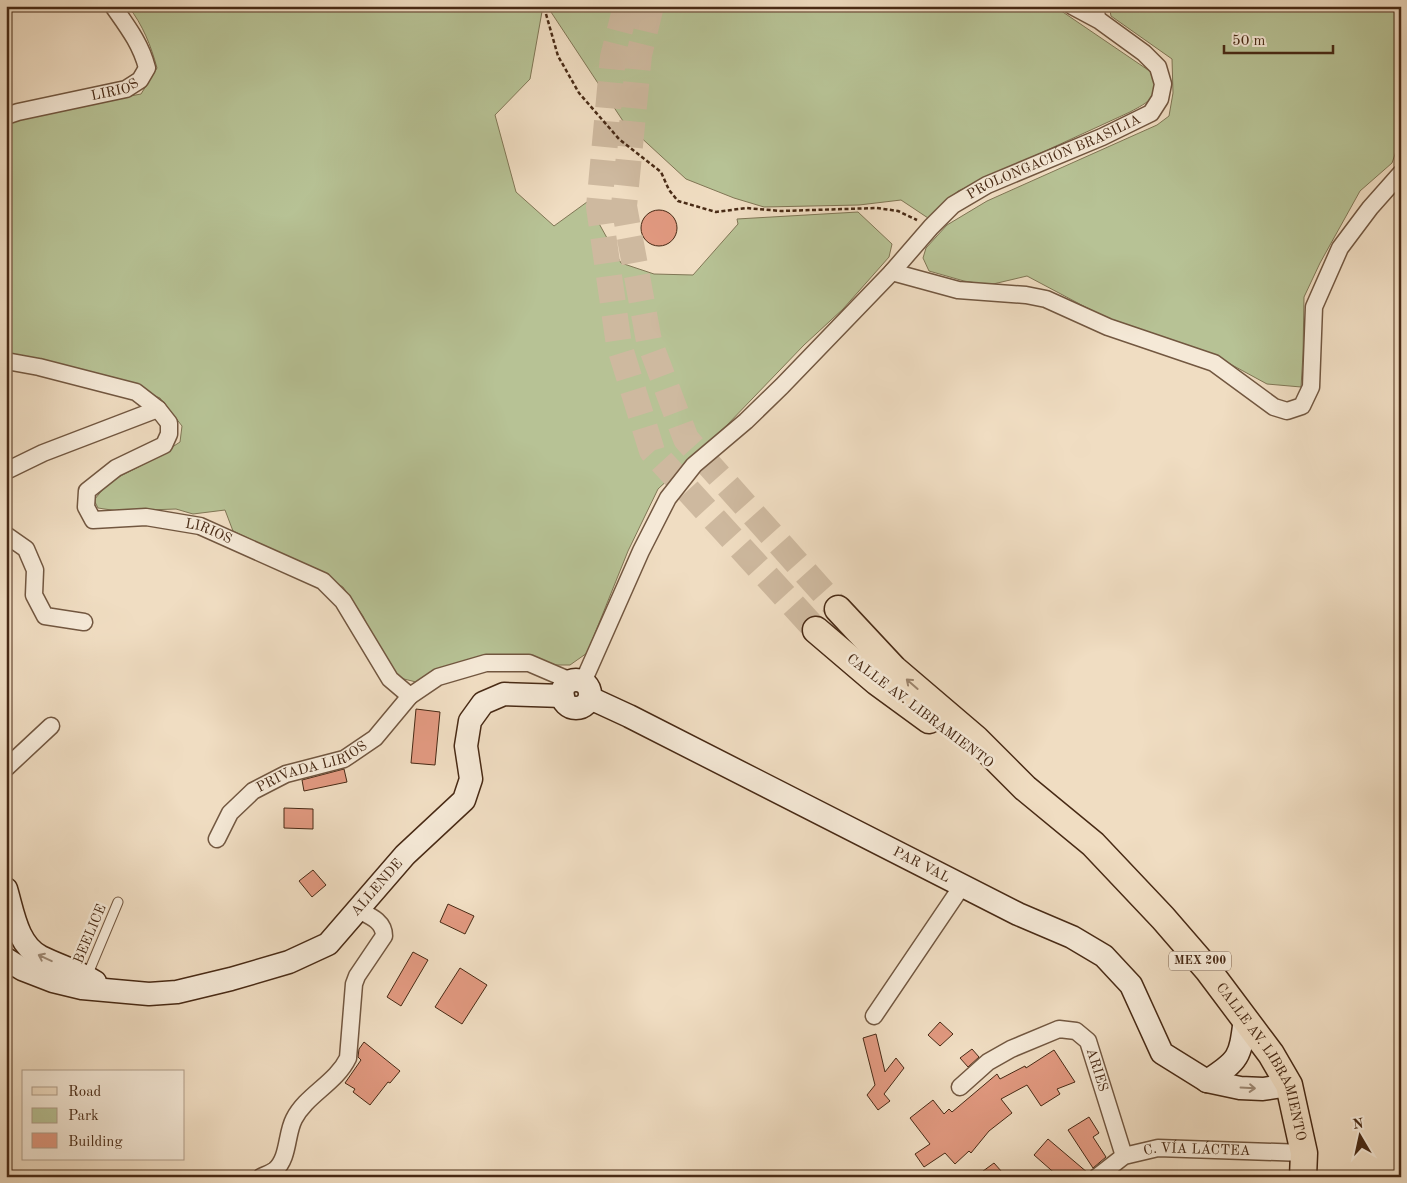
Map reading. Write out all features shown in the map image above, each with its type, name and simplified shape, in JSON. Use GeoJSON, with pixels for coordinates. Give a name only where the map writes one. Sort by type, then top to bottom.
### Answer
{"type":"FeatureCollection","features":[{"type":"Feature","properties":{"kind":"main road","name":"CALLE AV. LIBRAMIENTO"},"geometry":{"type":"LineString","coordinates":[[838,609],[894,669],[976,739],[1025,788]]}},
{"type":"Feature","properties":{"kind":"main road","name":"CALLE AV. LIBRAMIENTO"},"geometry":{"type":"LineString","coordinates":[[816,630],[877,682],[1025,788],[1093,844],[1163,918],[1208,970],[1245,1019],[1271,1054],[1289,1085],[1304,1165]]}},
{"type":"Feature","properties":{"kind":"street","name":"LIRIOS"},"geometry":{"type":"LineString","coordinates":[[6,116],[126,89],[140,80],[147,68],[144,54],[136,38],[113,6]]}},
{"type":"Feature","properties":{"kind":"street","name":"PROLONGACIÓN BRASILIA"},"geometry":{"type":"LineString","coordinates":[[577,689],[641,551],[668,498],[694,465],[746,421],[892,272],[953,205],[987,185],[1102,137],[1151,112],[1160,99],[1163,84],[1158,67],[1100,14],[1072,6]]}},
{"type":"Feature","properties":{"kind":"street"},"geometry":{"type":"LineString","coordinates":[[892,272],[958,290],[1026,295],[1046,299],[1108,326],[1214,363],[1274,407],[1287,411],[1302,406],[1311,387],[1314,307],[1340,248],[1370,208],[1401,173]]}},
{"type":"Feature","properties":{"kind":"street","name":"LIRIOS"},"geometry":{"type":"LineString","coordinates":[[6,361],[39,367],[136,392],[158,409],[169,422],[170,434],[164,445],[116,468],[87,492],[86,507],[93,520],[146,518],[200,526],[323,581],[343,601],[390,679],[410,696]]}},
{"type":"Feature","properties":{"kind":"street"},"geometry":{"type":"LineString","coordinates":[[6,471],[43,453],[158,409]]}},
{"type":"Feature","properties":{"kind":"street"},"geometry":{"type":"LineString","coordinates":[[6,535],[26,549],[35,570],[34,595],[45,616],[84,622]]}},
{"type":"Feature","properties":{"kind":"street"},"geometry":{"type":"LineString","coordinates":[[410,696],[438,677],[486,663],[529,664],[577,689]]}},
{"type":"Feature","properties":{"kind":"street","name":"PAR VAL"},"geometry":{"type":"LineString","coordinates":[[577,689],[962,886],[1018,914],[1072,937],[1104,956],[1131,985],[1162,1053],[1207,1081],[1248,1088],[1289,1085]]}},
{"type":"Feature","properties":{"kind":"street","name":"ALLENDE"},"geometry":{"type":"LineString","coordinates":[[95,982],[149,994],[177,992],[289,962],[328,944],[406,855],[464,800],[472,779],[466,746],[470,721],[482,703],[504,694],[577,689]]}},
{"type":"Feature","properties":{"kind":"street","name":"PRIVADA LIRIOS"},"geometry":{"type":"LineString","coordinates":[[217,839],[230,813],[253,791],[286,774],[344,759],[375,738],[410,696]]}},
{"type":"Feature","properties":{"kind":"street"},"geometry":{"type":"LineString","coordinates":[[6,768],[51,726]]}},
{"type":"Feature","properties":{"kind":"street"},"geometry":{"type":"LineString","coordinates":[[874,1016],[962,886]]}},
{"type":"Feature","properties":{"kind":"street"},"geometry":{"type":"LineString","coordinates":[[6,889],[18,928],[26,945],[39,956],[95,982]]}},
{"type":"Feature","properties":{"kind":"street"},"geometry":{"type":"LineString","coordinates":[[261,1177],[274,1171],[280,1163],[293,1120],[300,1109],[343,1068],[348,1058],[354,984],[357,976],[384,936],[382,926],[376,920],[358,910]]}},
{"type":"Feature","properties":{"kind":"street"},"geometry":{"type":"LineString","coordinates":[[6,959],[22,969],[54,982],[82,988],[95,982]]}},
{"type":"Feature","properties":{"kind":"street"},"geometry":{"type":"LineString","coordinates":[[1207,1081],[1229,1067],[1238,1056],[1245,1019]]}},
{"type":"Feature","properties":{"kind":"street","name":"ARIES"},"geometry":{"type":"LineString","coordinates":[[960,1087],[988,1062],[1012,1049],[1059,1029],[1076,1031],[1088,1041],[1124,1156]]}},
{"type":"Feature","properties":{"kind":"street","name":"C. VÍA LÁCTEA"},"geometry":{"type":"LineString","coordinates":[[1097,1177],[1124,1156],[1158,1148],[1304,1165]]}},
{"type":"Feature","properties":{"kind":"lane","name":"BEELICE"},"geometry":{"type":"LineString","coordinates":[[95,982],[118,902]]}},
{"type":"Feature","properties":{"kind":"path"},"geometry":{"type":"LineString","coordinates":[[546,14],[558,56],[579,93],[618,139],[661,172],[669,190],[678,201],[716,212],[746,208],[781,212],[877,208],[898,211],[931,227]]}},
{"type":"Feature","properties":{"kind":"green space"},"geometry":{"type":"Polygon","coordinates":[[[128,6],[543,6],[530,79],[495,115],[516,192],[554,226],[587,202],[621,263],[654,274],[693,275],[738,224],[737,219],[858,212],[892,244],[889,257],[843,309],[804,345],[727,425],[658,489],[628,551],[587,653],[570,665],[453,665],[416,682],[396,677],[381,655],[363,616],[343,587],[311,568],[233,531],[225,510],[193,514],[176,509],[118,511],[98,508],[94,500],[109,482],[154,459],[180,442],[182,426],[160,398],[109,377],[6,353],[6,122],[141,94],[157,68],[146,36],[128,6]]]}},
{"type":"Feature","properties":{"kind":"green space"},"geometry":{"type":"Polygon","coordinates":[[[547,6],[1054,6],[1154,74],[1155,82],[1151,98],[1143,105],[958,191],[928,218],[901,200],[859,205],[764,207],[734,198],[686,179],[623,121],[547,6]]]}},
{"type":"Feature","properties":{"kind":"green space"},"geometry":{"type":"Polygon","coordinates":[[[1109,6],[1401,6],[1401,137],[1392,163],[1360,191],[1320,263],[1304,297],[1301,387],[1267,384],[1221,359],[1121,326],[1027,276],[989,285],[964,281],[929,271],[923,258],[926,248],[947,225],[987,201],[1157,125],[1169,116],[1173,93],[1172,59],[1111,16],[1109,6]]]}},
{"type":"Feature","properties":{"kind":"building"},"geometry":{"type":"Polygon","coordinates":[[[659,210],[671,216],[677,228],[671,240],[659,246],[647,240],[641,228],[647,216],[659,210]]]}},
{"type":"Feature","properties":{"kind":"building"},"geometry":{"type":"Polygon","coordinates":[[[416,709],[440,712],[435,765],[411,763],[416,709]]]}},
{"type":"Feature","properties":{"kind":"building"},"geometry":{"type":"Polygon","coordinates":[[[344,769],[347,782],[304,791],[302,780],[344,769]]]}},
{"type":"Feature","properties":{"kind":"building"},"geometry":{"type":"Polygon","coordinates":[[[284,808],[313,809],[313,829],[284,828],[284,808]]]}},
{"type":"Feature","properties":{"kind":"building"},"geometry":{"type":"Polygon","coordinates":[[[313,870],[326,885],[312,897],[299,881],[313,870]]]}},
{"type":"Feature","properties":{"kind":"building"},"geometry":{"type":"Polygon","coordinates":[[[448,904],[474,916],[465,934],[440,922],[448,904]]]}},
{"type":"Feature","properties":{"kind":"building"},"geometry":{"type":"Polygon","coordinates":[[[413,952],[428,960],[401,1006],[387,997],[413,952]]]}},
{"type":"Feature","properties":{"kind":"building"},"geometry":{"type":"Polygon","coordinates":[[[460,968],[487,985],[462,1024],[435,1007],[460,968]]]}},
{"type":"Feature","properties":{"kind":"building"},"geometry":{"type":"Polygon","coordinates":[[[940,1022],[953,1034],[940,1046],[928,1035],[940,1022]]]}},
{"type":"Feature","properties":{"kind":"building"},"geometry":{"type":"Polygon","coordinates":[[[876,1034],[885,1072],[896,1058],[904,1068],[884,1094],[890,1101],[878,1110],[867,1095],[875,1085],[863,1038],[876,1034]]]}},
{"type":"Feature","properties":{"kind":"building"},"geometry":{"type":"Polygon","coordinates":[[[364,1042],[400,1071],[390,1083],[388,1082],[370,1105],[353,1092],[355,1089],[345,1083],[361,1060],[358,1057],[359,1049],[364,1042]]]}},
{"type":"Feature","properties":{"kind":"building"},"geometry":{"type":"Polygon","coordinates":[[[972,1049],[979,1057],[968,1067],[960,1058],[972,1049]]]}},
{"type":"Feature","properties":{"kind":"building"},"geometry":{"type":"Polygon","coordinates":[[[1054,1050],[1075,1082],[1057,1089],[1060,1094],[1041,1106],[1027,1085],[1001,1099],[1012,1113],[989,1131],[971,1153],[969,1151],[955,1164],[945,1153],[924,1167],[915,1154],[930,1144],[910,1118],[933,1100],[944,1114],[949,1109],[952,1112],[997,1074],[1000,1079],[1025,1066],[1026,1068],[1054,1050]]]}},
{"type":"Feature","properties":{"kind":"building"},"geometry":{"type":"Polygon","coordinates":[[[1089,1117],[1099,1133],[1093,1137],[1106,1157],[1093,1168],[1068,1130],[1089,1117]]]}},
{"type":"Feature","properties":{"kind":"building"},"geometry":{"type":"Polygon","coordinates":[[[1048,1139],[1088,1173],[1087,1177],[1059,1177],[1034,1155],[1048,1139]]]}},
{"type":"Feature","properties":{"kind":"building"},"geometry":{"type":"Polygon","coordinates":[[[994,1163],[1002,1172],[996,1177],[975,1177],[994,1163]]]}},
{"type":"Feature","properties":{"kind":"tunnel"},"geometry":{"type":"LineString","coordinates":[[626,6],[613,57],[599,207],[619,345],[652,451],[816,630]]}},
{"type":"Feature","properties":{"kind":"tunnel"},"geometry":{"type":"LineString","coordinates":[[651,6],[639,55],[624,206],[649,341],[686,439],[838,609]]}}]}
